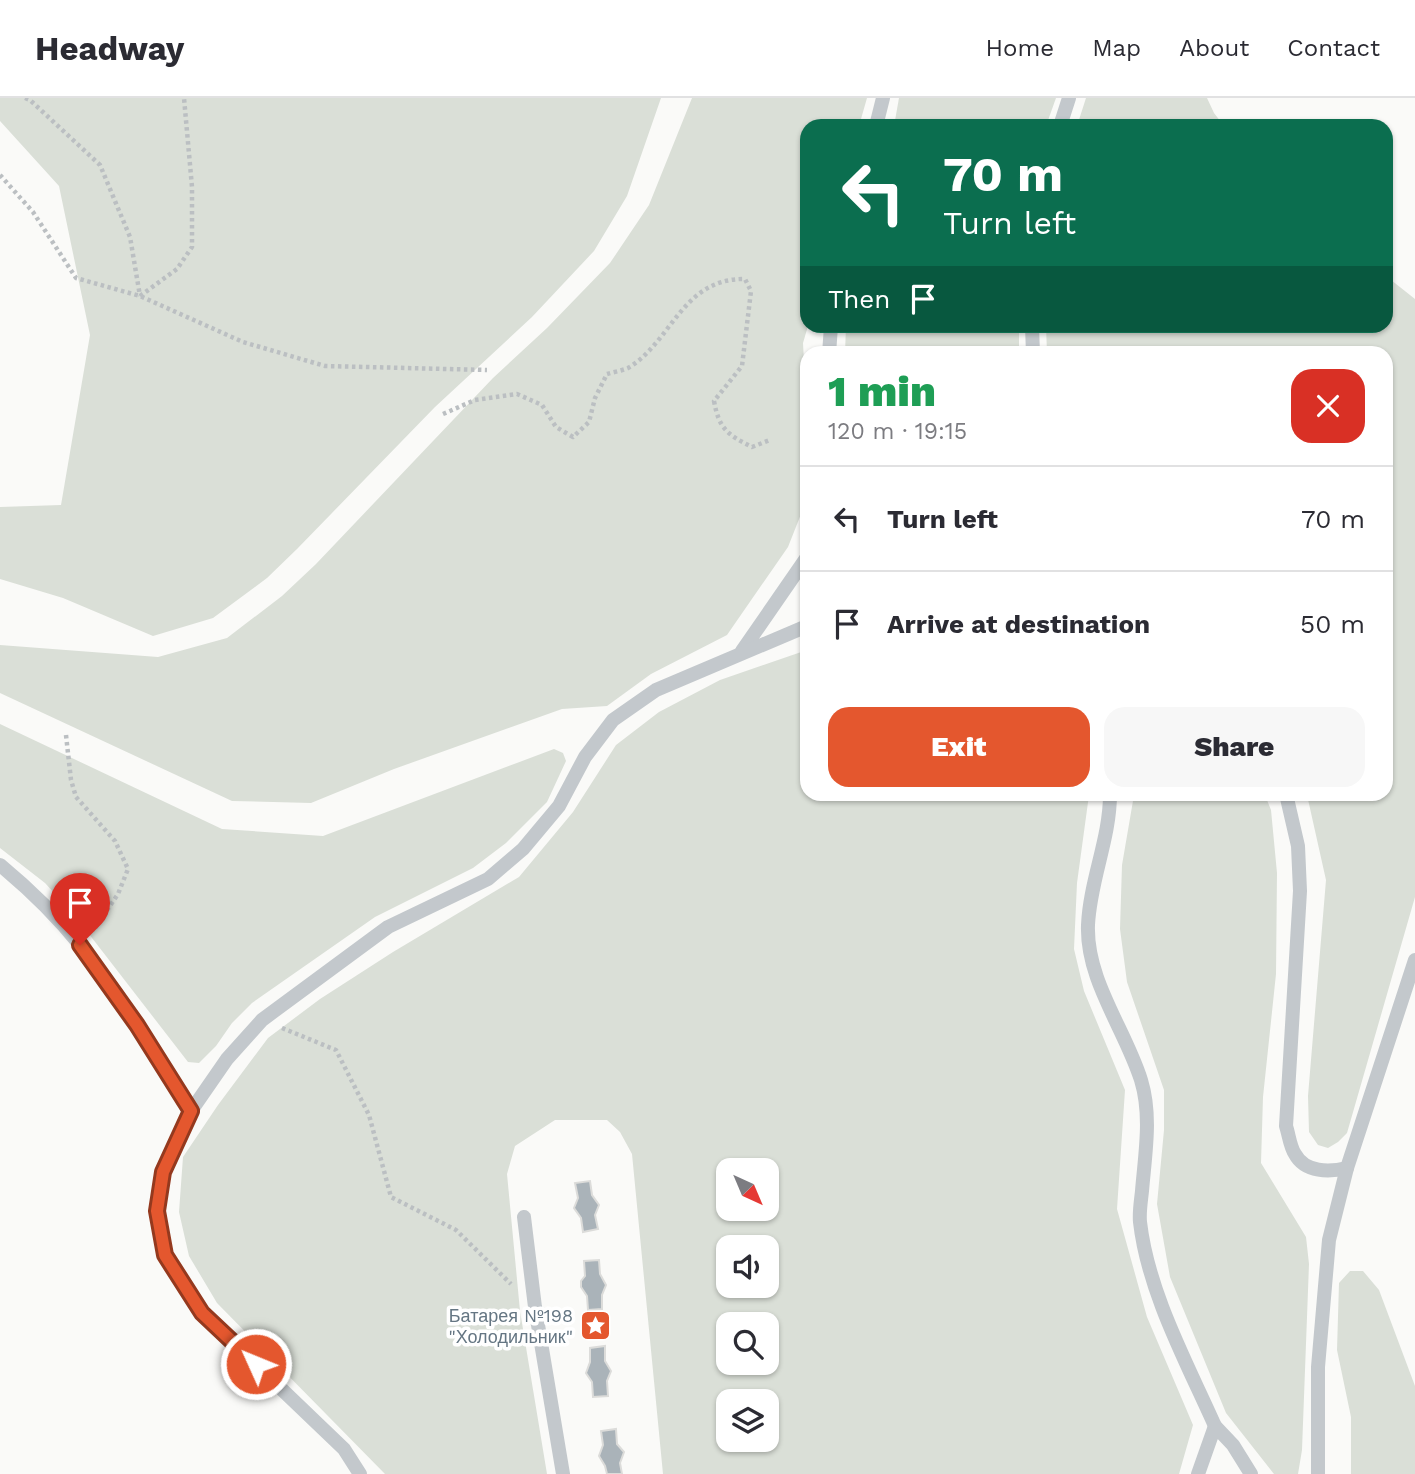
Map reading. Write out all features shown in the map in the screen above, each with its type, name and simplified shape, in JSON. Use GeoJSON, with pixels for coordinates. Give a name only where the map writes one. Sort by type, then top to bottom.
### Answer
{"type":"FeatureCollection","features":[{"type":"Feature","properties":{"kind":"lane"},"geometry":{"type":"LineString","coordinates":[[878,119],[883,98]]}},
{"type":"Feature","properties":{"kind":"lane"},"geometry":{"type":"LineString","coordinates":[[1062,119],[1069,98]]}},
{"type":"Feature","properties":{"kind":"lane"},"geometry":{"type":"LineString","coordinates":[[741,652],[800,567]]}},
{"type":"Feature","properties":{"kind":"lane"},"geometry":{"type":"LineString","coordinates":[[360,1474],[344,1450],[202,1313],[165,1255],[157,1211],[163,1172],[191,1111],[227,1059],[262,1020],[388,928],[488,879],[523,849],[559,806],[585,757],[613,720],[656,690],[800,629]]}},
{"type":"Feature","properties":{"kind":"lane"},"geometry":{"type":"LineString","coordinates":[[1110,801],[1107,838],[1099,860],[1088,926],[1094,964],[1141,1080],[1147,1140],[1140,1221],[1150,1268],[1172,1331],[1215,1426],[1233,1445],[1251,1474]]}},
{"type":"Feature","properties":{"kind":"lane"},"geometry":{"type":"LineString","coordinates":[[1288,801],[1298,846],[1300,891],[1286,1126],[1295,1156],[1311,1168],[1329,1172],[1348,1168]]}},
{"type":"Feature","properties":{"kind":"lane"},"geometry":{"type":"LineString","coordinates":[[0,865],[29,890],[80,945],[137,1025],[191,1111]]}},
{"type":"Feature","properties":{"kind":"lane"},"geometry":{"type":"LineString","coordinates":[[1318,1474],[1318,1367],[1329,1240],[1348,1168],[1415,960]]}},
{"type":"Feature","properties":{"kind":"lane"},"geometry":{"type":"LineString","coordinates":[[524,1217],[535,1307],[563,1474]]}},
{"type":"Feature","properties":{"kind":"lane"},"geometry":{"type":"LineString","coordinates":[[1198,1474],[1215,1426]]}},
{"type":"Feature","properties":{"kind":"path"},"geometry":{"type":"LineString","coordinates":[[25,98],[100,165],[130,237],[140,296]]}},
{"type":"Feature","properties":{"kind":"path"},"geometry":{"type":"LineString","coordinates":[[140,296],[177,270],[192,247],[192,187],[184,98]]}},
{"type":"Feature","properties":{"kind":"path"},"geometry":{"type":"LineString","coordinates":[[0,175],[33,212],[76,278],[140,296],[243,342],[325,366],[487,370]]}},
{"type":"Feature","properties":{"kind":"path"},"geometry":{"type":"LineString","coordinates":[[443,414],[475,400],[517,394],[542,405],[556,427],[573,437],[589,422],[607,374],[626,369],[642,357],[685,307],[706,288],[726,279],[746,279],[751,291],[742,366],[714,401],[717,421],[731,437],[752,447],[770,440]]}},
{"type":"Feature","properties":{"kind":"path"},"geometry":{"type":"LineString","coordinates":[[66,735],[71,780],[76,797],[115,841],[128,869],[118,894],[102,921],[80,945]]}},
{"type":"Feature","properties":{"kind":"path"},"geometry":{"type":"LineString","coordinates":[[262,1020],[336,1050],[369,1115],[391,1197],[456,1230],[535,1307]]}},
{"type":"Feature","properties":{"kind":"shaded area"},"geometry":{"type":"Polygon","coordinates":[[[0,98],[661,98],[627,196],[594,251],[532,317],[435,407],[267,578],[213,618],[153,636],[63,598],[0,579],[0,507],[61,505],[90,335],[59,186],[0,121],[0,98]]]}},
{"type":"Feature","properties":{"kind":"shaded area"},"geometry":{"type":"Polygon","coordinates":[[[692,98],[867,98],[861,119],[800,119],[800,333],[806,333],[803,346],[800,346],[800,517],[788,547],[727,635],[651,674],[607,706],[562,709],[394,769],[311,803],[232,801],[0,693],[0,645],[158,657],[227,638],[282,596],[316,564],[493,378],[547,328],[610,263],[649,205],[692,98]]]}},
{"type":"Feature","properties":{"kind":"shaded area"},"geometry":{"type":"Polygon","coordinates":[[[899,98],[1056,98],[1048,119],[895,119],[899,98]]]}},
{"type":"Feature","properties":{"kind":"shaded area"},"geometry":{"type":"Polygon","coordinates":[[[1086,98],[1207,98],[1219,119],[1079,119],[1086,98]]]}},
{"type":"Feature","properties":{"kind":"shaded area"},"geometry":{"type":"Polygon","coordinates":[[[1393,282],[1415,299],[1415,897],[1347,1133],[1328,1148],[1318,1145],[1309,1132],[1308,1096],[1326,880],[1308,801],[1393,801],[1393,346],[1047,346],[1046,333],[1393,333],[1393,282]]]}},
{"type":"Feature","properties":{"kind":"shaded area"},"geometry":{"type":"Polygon","coordinates":[[[846,333],[1019,333],[1019,346],[845,346],[846,333]]]}},
{"type":"Feature","properties":{"kind":"shaded area"},"geometry":{"type":"Polygon","coordinates":[[[800,652],[800,801],[1088,801],[1077,883],[1074,949],[1084,991],[1125,1090],[1117,1209],[1147,1317],[1193,1425],[1179,1474],[663,1474],[632,1154],[620,1132],[607,1120],[555,1120],[515,1146],[507,1174],[520,1311],[547,1474],[385,1474],[217,1303],[189,1256],[179,1212],[183,1157],[218,1105],[268,1038],[320,999],[393,952],[519,877],[573,812],[616,745],[659,712],[720,680],[800,652]]]}},
{"type":"Feature","properties":{"kind":"shaded area"},"geometry":{"type":"Polygon","coordinates":[[[0,724],[222,829],[323,836],[554,749],[563,753],[566,761],[547,802],[506,843],[473,868],[375,917],[252,1003],[199,1063],[188,1062],[75,916],[45,883],[0,848],[0,724]]]}},
{"type":"Feature","properties":{"kind":"shaded area"},"geometry":{"type":"Polygon","coordinates":[[[1133,801],[1267,801],[1271,810],[1277,873],[1276,974],[1263,1097],[1261,1163],[1306,1237],[1309,1264],[1302,1450],[1298,1474],[1274,1474],[1226,1413],[1170,1277],[1157,1204],[1164,1130],[1164,1090],[1127,982],[1120,929],[1122,865],[1133,801]]]}},
{"type":"Feature","properties":{"kind":"shaded area"},"geometry":{"type":"Polygon","coordinates":[[[1350,1271],[1363,1271],[1379,1290],[1415,1386],[1415,1474],[1351,1474],[1351,1417],[1337,1350],[1339,1283],[1350,1271]]]}},
{"type":"Feature","properties":{"kind":"building"},"geometry":{"type":"Polygon","coordinates":[[[590,1181],[592,1195],[599,1205],[595,1215],[598,1229],[583,1232],[581,1218],[574,1208],[578,1198],[575,1183],[590,1181]]]}},
{"type":"Feature","properties":{"kind":"building"},"geometry":{"type":"Polygon","coordinates":[[[599,1260],[600,1274],[606,1285],[602,1295],[602,1309],[588,1310],[587,1296],[581,1287],[585,1276],[584,1261],[599,1260]]]}},
{"type":"Feature","properties":{"kind":"building"},"geometry":{"type":"Polygon","coordinates":[[[605,1346],[605,1361],[611,1371],[607,1381],[608,1396],[593,1397],[592,1382],[586,1373],[590,1362],[590,1348],[605,1346]]]}},
{"type":"Feature","properties":{"kind":"building"},"geometry":{"type":"Polygon","coordinates":[[[616,1429],[617,1444],[624,1452],[620,1463],[622,1474],[607,1474],[599,1456],[603,1445],[601,1431],[616,1429]]]}},
{"type":"Feature","properties":{"kind":"place","name":"Батарея №198 \"Холодильник\""},"geometry":{"type":"Point","coordinates":[596,1326]}},
{"type":"Feature","properties":{"kind":"route"},"geometry":{"type":"LineString","coordinates":[[80,945],[137,1025],[191,1111],[163,1172],[157,1211],[165,1255],[202,1313],[256,1364]]}}]}
